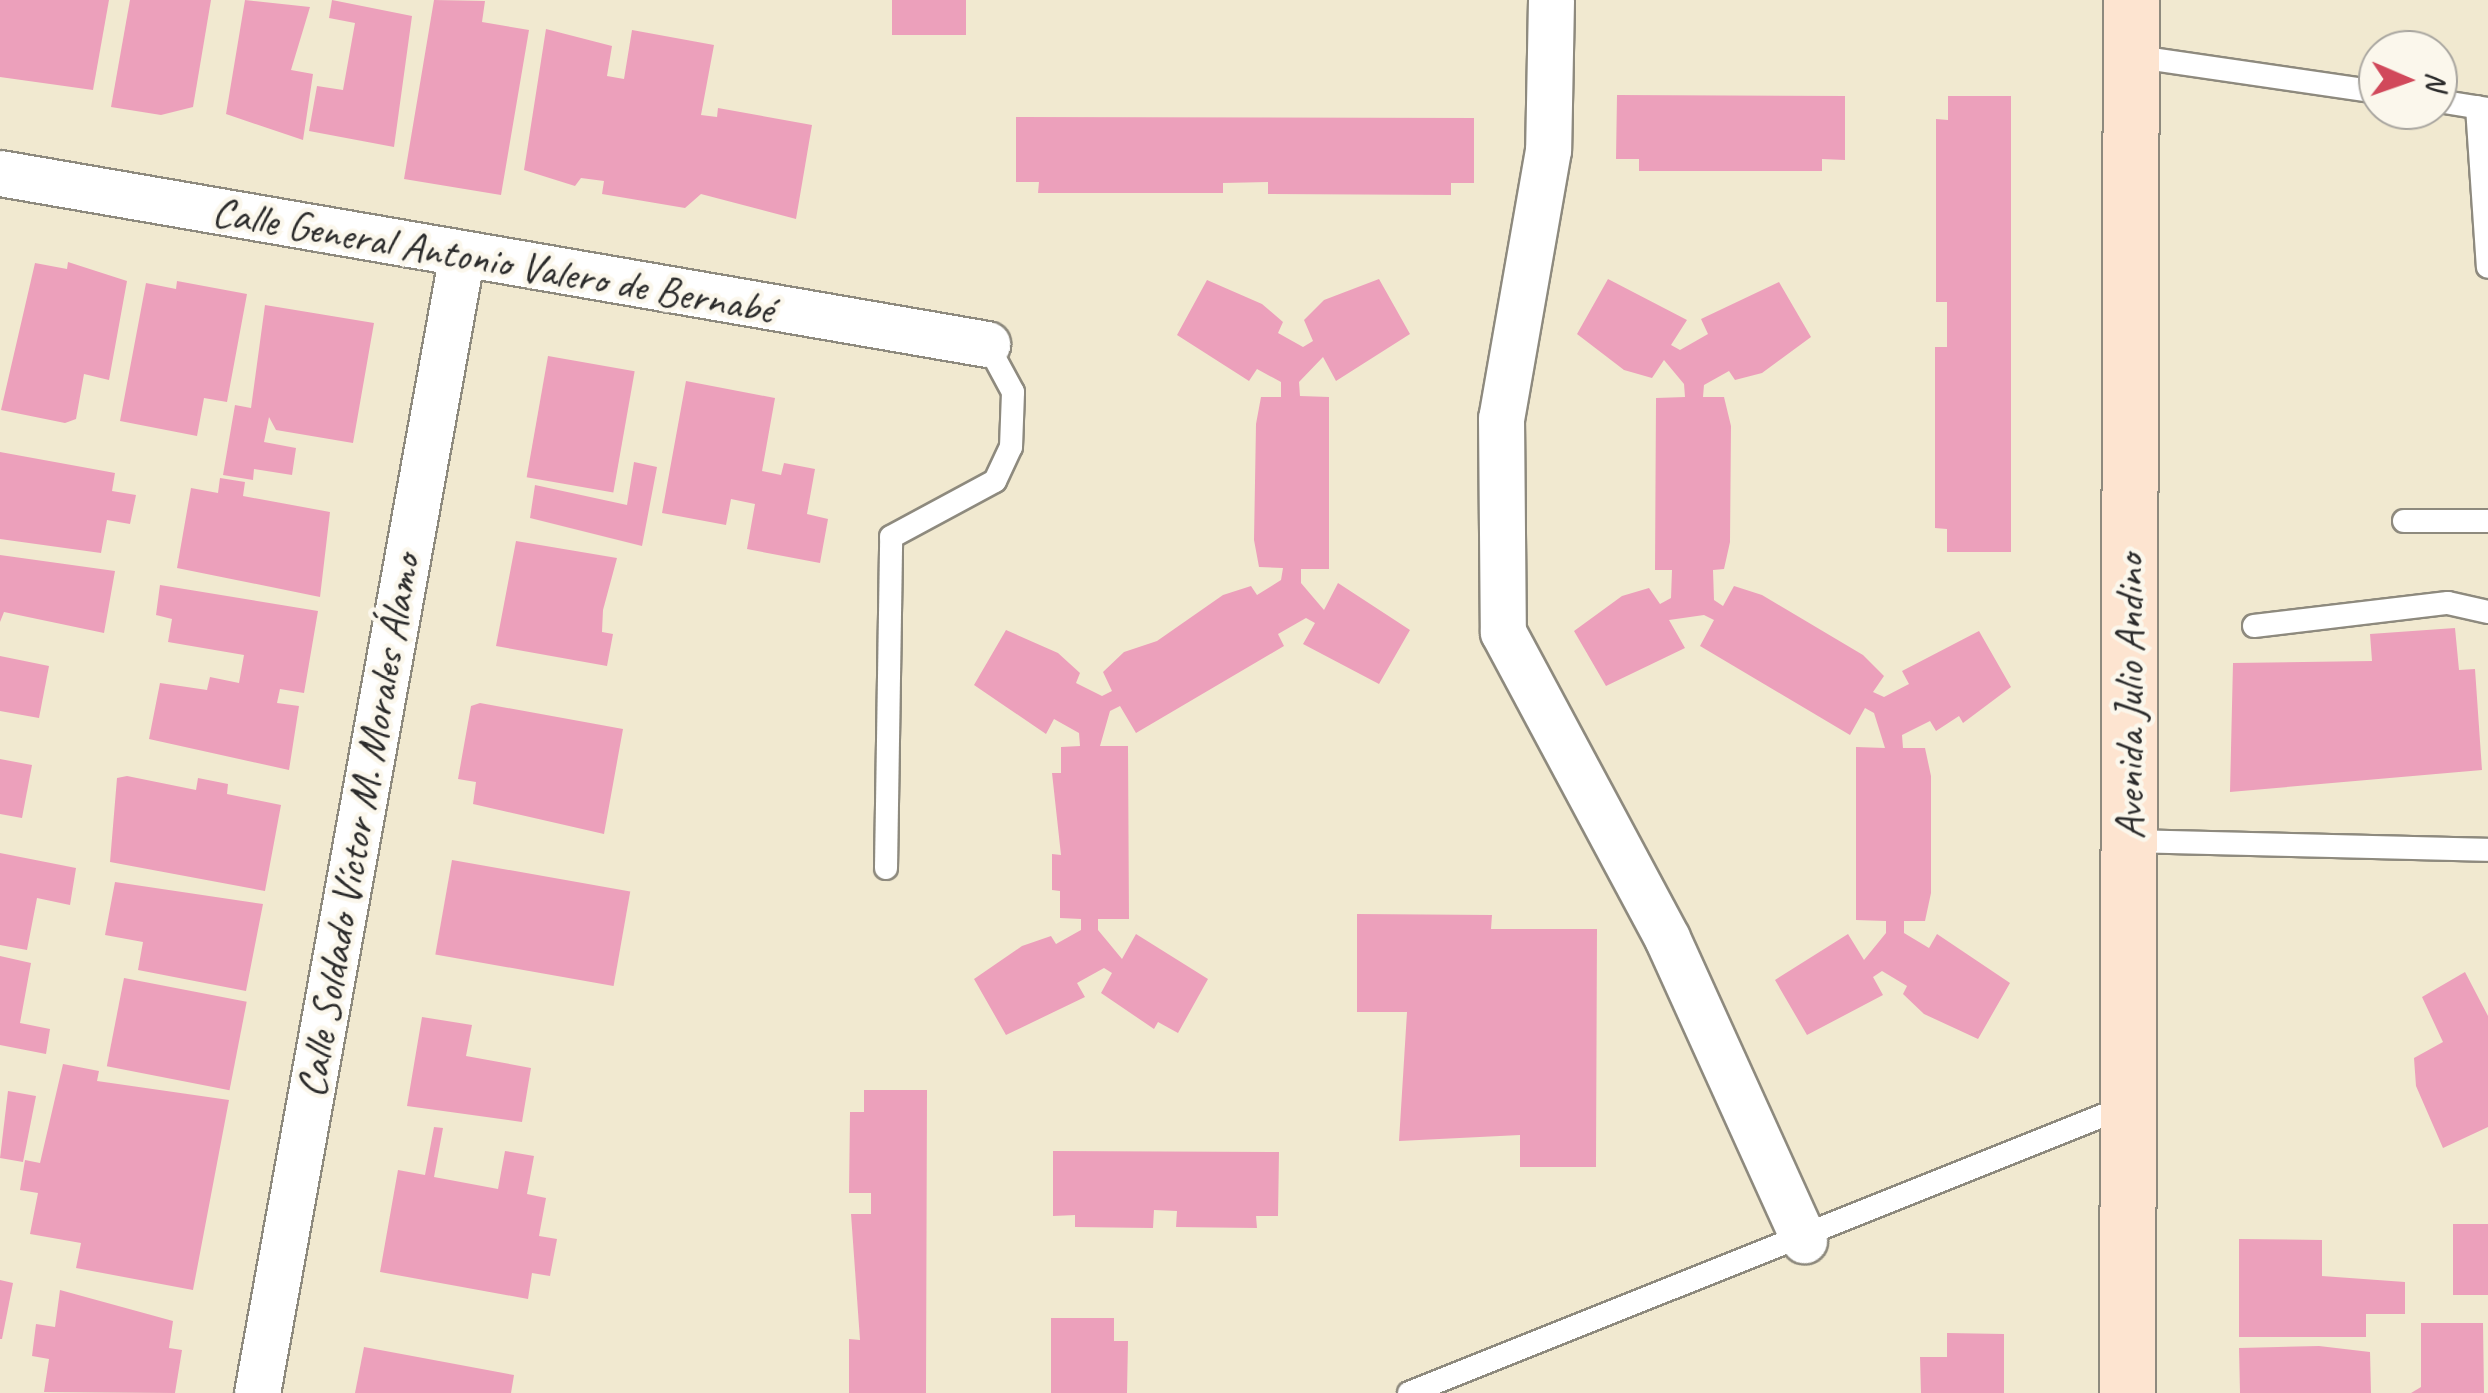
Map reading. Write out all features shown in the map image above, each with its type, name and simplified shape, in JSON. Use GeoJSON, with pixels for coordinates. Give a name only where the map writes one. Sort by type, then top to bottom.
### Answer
{"type":"FeatureCollection","features":[{"type":"Feature","properties":{"kind":"street"},"geometry":{"type":"LineString","coordinates":[[1551,0],[1548,150],[1500,418],[1503,632],[1667,938],[1804,1240]]}},
{"type":"Feature","properties":{"kind":"street","name":"Avenida Julio Andino"},"geometry":{"type":"LineString","coordinates":[[2126,1393],[2131,0]]}},
{"type":"Feature","properties":{"kind":"street","name":"Calle General Antonio Valero de Bernabé"},"geometry":{"type":"LineString","coordinates":[[0,172],[461,259],[987,344]]}},
{"type":"Feature","properties":{"kind":"street","name":"Calle Soldado Víctor M. Morales Álamo"},"geometry":{"type":"LineString","coordinates":[[257,1393],[461,259]]}},
{"type":"Feature","properties":{"kind":"lane"},"geometry":{"type":"LineString","coordinates":[[2130,56],[2358,89]]}},
{"type":"Feature","properties":{"kind":"lane"},"geometry":{"type":"LineString","coordinates":[[2482,108],[2488,268]]}},
{"type":"Feature","properties":{"kind":"lane"},"geometry":{"type":"LineString","coordinates":[[886,868],[891,537],[995,481],[1011,447],[1013,392],[987,344]]}},
{"type":"Feature","properties":{"kind":"lane"},"geometry":{"type":"LineString","coordinates":[[2404,521],[2488,522]]}},
{"type":"Feature","properties":{"kind":"lane"},"geometry":{"type":"LineString","coordinates":[[2254,626],[2448,604],[2488,612]]}},
{"type":"Feature","properties":{"kind":"lane"},"geometry":{"type":"LineString","coordinates":[[2130,841],[2488,850]]}},
{"type":"Feature","properties":{"kind":"lane"},"geometry":{"type":"LineString","coordinates":[[1410,1393],[1804,1240],[2130,1105]]}},
{"type":"Feature","properties":{"kind":"building"},"geometry":{"type":"Polygon","coordinates":[[[0,0],[109,0],[93,90],[0,77],[0,0]]]}},
{"type":"Feature","properties":{"kind":"building"},"geometry":{"type":"Polygon","coordinates":[[[130,0],[211,0],[193,107],[161,115],[111,107],[130,0]]]}},
{"type":"Feature","properties":{"kind":"building"},"geometry":{"type":"Polygon","coordinates":[[[245,0],[310,7],[291,70],[313,74],[303,140],[226,114],[245,0]]]}},
{"type":"Feature","properties":{"kind":"building"},"geometry":{"type":"Polygon","coordinates":[[[332,0],[412,16],[394,147],[309,131],[317,86],[343,90],[355,23],[329,18],[332,0]]]}},
{"type":"Feature","properties":{"kind":"building"},"geometry":{"type":"Polygon","coordinates":[[[434,0],[485,1],[482,22],[529,30],[501,195],[404,179],[434,0]]]}},
{"type":"Feature","properties":{"kind":"building"},"geometry":{"type":"Polygon","coordinates":[[[892,0],[966,0],[966,35],[892,35],[892,0]]]}},
{"type":"Feature","properties":{"kind":"building"},"geometry":{"type":"Polygon","coordinates":[[[546,29],[612,46],[607,76],[624,79],[632,30],[714,45],[701,115],[717,117],[718,108],[812,125],[796,219],[701,194],[685,208],[602,194],[604,181],[581,178],[575,186],[524,170],[546,29]]]}},
{"type":"Feature","properties":{"kind":"building"},"geometry":{"type":"Polygon","coordinates":[[[1617,95],[1845,96],[1845,160],[1822,159],[1822,171],[1639,171],[1639,159],[1616,159],[1617,95]]]}},
{"type":"Feature","properties":{"kind":"building"},"geometry":{"type":"Polygon","coordinates":[[[1948,96],[2011,96],[2011,552],[1947,552],[1947,529],[1935,528],[1935,347],[1947,347],[1947,302],[1936,302],[1936,119],[1948,120],[1948,96]]]}},
{"type":"Feature","properties":{"kind":"building"},"geometry":{"type":"Polygon","coordinates":[[[1016,117],[1474,118],[1474,183],[1451,183],[1451,195],[1268,194],[1268,182],[1223,183],[1223,193],[1038,193],[1039,182],[1016,182],[1016,117]]]}},
{"type":"Feature","properties":{"kind":"building"},"geometry":{"type":"Polygon","coordinates":[[[68,262],[127,281],[109,380],[84,374],[76,419],[65,423],[1,410],[35,263],[67,269],[68,262]]]}},
{"type":"Feature","properties":{"kind":"building"},"geometry":{"type":"Polygon","coordinates":[[[1379,279],[1410,334],[1336,381],[1323,357],[1299,382],[1300,396],[1329,397],[1329,569],[1301,569],[1301,583],[1324,610],[1338,583],[1410,630],[1379,684],[1303,644],[1315,623],[1306,618],[1278,634],[1284,646],[1136,733],[1120,706],[1110,711],[1100,746],[1128,746],[1129,919],[1098,919],[1098,930],[1122,959],[1136,934],[1208,979],[1178,1033],[1158,1022],[1154,1029],[1101,993],[1112,973],[1104,968],[1077,983],[1085,997],[1006,1035],[974,979],[1022,946],[1051,936],[1056,944],[1081,930],[1081,919],[1060,918],[1060,891],[1052,890],[1052,854],[1061,855],[1052,773],[1061,773],[1061,747],[1080,746],[1079,733],[1054,719],[1046,734],[974,685],[1006,630],[1058,653],[1080,673],[1076,683],[1102,696],[1112,691],[1103,672],[1124,652],[1157,641],[1223,595],[1251,586],[1257,595],[1281,580],[1283,568],[1259,567],[1254,540],[1256,424],[1261,397],[1281,397],[1281,382],[1257,369],[1249,381],[1177,335],[1207,280],[1262,304],[1283,322],[1278,333],[1303,347],[1313,341],[1304,320],[1324,300],[1379,279]]]}},
{"type":"Feature","properties":{"kind":"building"},"geometry":{"type":"Polygon","coordinates":[[[1608,279],[1687,320],[1671,345],[1680,350],[1708,334],[1701,319],[1779,282],[1811,337],[1762,373],[1735,380],[1729,371],[1704,385],[1703,397],[1724,397],[1731,426],[1730,542],[1724,569],[1713,570],[1714,600],[1723,606],[1734,586],[1762,595],[1863,655],[1884,676],[1873,692],[1884,697],[1909,684],[1902,671],[1979,631],[2011,687],[1963,723],[1959,716],[1936,731],[1930,721],[1902,735],[1903,748],[1925,748],[1931,776],[1931,893],[1925,921],[1904,921],[1904,933],[1929,948],[1937,934],[2010,983],[1978,1039],[1924,1014],[1903,994],[1907,986],[1882,971],[1873,977],[1883,995],[1807,1035],[1775,980],[1848,934],[1864,960],[1886,933],[1886,921],[1856,920],[1856,747],[1885,748],[1874,713],[1865,708],[1850,735],[1700,646],[1714,620],[1704,615],[1669,620],[1685,648],[1606,686],[1574,631],[1622,596],[1649,588],[1660,604],[1671,598],[1672,570],[1655,570],[1656,398],[1685,397],[1684,384],[1664,360],[1652,378],[1624,370],[1577,334],[1608,279]]]}},
{"type":"Feature","properties":{"kind":"building"},"geometry":{"type":"Polygon","coordinates":[[[177,281],[247,294],[227,402],[204,398],[197,436],[120,421],[146,283],[176,289],[177,281]]]}},
{"type":"Feature","properties":{"kind":"building"},"geometry":{"type":"Polygon","coordinates":[[[265,305],[374,323],[353,443],[276,430],[269,417],[264,442],[296,448],[292,475],[254,469],[253,480],[223,475],[235,405],[251,408],[265,305]]]}},
{"type":"Feature","properties":{"kind":"building"},"geometry":{"type":"Polygon","coordinates":[[[548,356],[635,371],[613,492],[527,477],[548,356]]]}},
{"type":"Feature","properties":{"kind":"building"},"geometry":{"type":"Polygon","coordinates":[[[686,381],[775,398],[762,471],[781,475],[784,463],[815,469],[807,514],[828,519],[820,563],[747,549],[755,504],[731,499],[726,525],[662,513],[686,381]]]}},
{"type":"Feature","properties":{"kind":"building"},"geometry":{"type":"Polygon","coordinates":[[[0,452],[115,473],[112,491],[136,495],[130,524],[107,520],[101,553],[0,539],[0,452]]]}},
{"type":"Feature","properties":{"kind":"building"},"geometry":{"type":"Polygon","coordinates":[[[634,462],[657,467],[642,546],[530,518],[535,485],[627,505],[634,462]]]}},
{"type":"Feature","properties":{"kind":"building"},"geometry":{"type":"Polygon","coordinates":[[[220,478],[245,482],[243,496],[330,512],[320,597],[177,568],[191,488],[218,493],[220,478]]]}},
{"type":"Feature","properties":{"kind":"building"},"geometry":{"type":"Polygon","coordinates":[[[516,541],[617,558],[603,610],[602,632],[613,634],[607,666],[496,646],[516,541]]]}},
{"type":"Feature","properties":{"kind":"building"},"geometry":{"type":"Polygon","coordinates":[[[0,555],[115,571],[104,633],[4,612],[0,622],[0,555]]]}},
{"type":"Feature","properties":{"kind":"building"},"geometry":{"type":"Polygon","coordinates":[[[160,585],[318,611],[304,693],[280,689],[277,703],[299,706],[289,770],[149,739],[160,683],[207,690],[210,677],[239,683],[244,655],[168,642],[172,619],[156,615],[160,585]]]}},
{"type":"Feature","properties":{"kind":"building"},"geometry":{"type":"Polygon","coordinates":[[[2455,628],[2459,670],[2475,669],[2482,770],[2230,792],[2233,663],[2372,661],[2370,634],[2455,628]]]}},
{"type":"Feature","properties":{"kind":"building"},"geometry":{"type":"Polygon","coordinates":[[[0,656],[49,666],[39,718],[0,711],[0,656]]]}},
{"type":"Feature","properties":{"kind":"building"},"geometry":{"type":"Polygon","coordinates":[[[480,703],[623,729],[604,834],[473,804],[476,782],[458,779],[471,706],[480,703]]]}},
{"type":"Feature","properties":{"kind":"building"},"geometry":{"type":"Polygon","coordinates":[[[0,759],[32,765],[22,818],[0,814],[0,759]]]}},
{"type":"Feature","properties":{"kind":"building"},"geometry":{"type":"Polygon","coordinates":[[[127,776],[196,790],[198,778],[228,784],[227,794],[281,805],[265,891],[110,862],[117,778],[127,776]]]}},
{"type":"Feature","properties":{"kind":"building"},"geometry":{"type":"Polygon","coordinates":[[[0,853],[76,868],[70,905],[37,898],[27,950],[0,945],[0,853]]]}},
{"type":"Feature","properties":{"kind":"building"},"geometry":{"type":"Polygon","coordinates":[[[452,860],[630,891],[614,986],[435,955],[452,860]]]}},
{"type":"Feature","properties":{"kind":"building"},"geometry":{"type":"Polygon","coordinates":[[[115,882],[263,904],[246,991],[138,970],[143,942],[105,935],[115,882]]]}},
{"type":"Feature","properties":{"kind":"building"},"geometry":{"type":"Polygon","coordinates":[[[1357,914],[1492,915],[1491,929],[1597,929],[1596,1167],[1520,1167],[1520,1135],[1399,1141],[1407,1012],[1357,1012],[1357,914]]]}},
{"type":"Feature","properties":{"kind":"building"},"geometry":{"type":"Polygon","coordinates":[[[0,956],[31,963],[20,1023],[50,1029],[46,1054],[0,1045],[0,956]]]}},
{"type":"Feature","properties":{"kind":"building"},"geometry":{"type":"Polygon","coordinates":[[[2465,972],[2488,1016],[2488,1127],[2443,1148],[2416,1086],[2414,1058],[2443,1042],[2422,997],[2465,972]]]}},
{"type":"Feature","properties":{"kind":"building"},"geometry":{"type":"Polygon","coordinates":[[[124,978],[247,1002],[230,1090],[107,1066],[124,978]]]}},
{"type":"Feature","properties":{"kind":"building"},"geometry":{"type":"Polygon","coordinates":[[[422,1017],[472,1025],[466,1056],[531,1068],[522,1122],[407,1106],[422,1017]]]}},
{"type":"Feature","properties":{"kind":"building"},"geometry":{"type":"Polygon","coordinates":[[[63,1064],[99,1071],[97,1081],[229,1100],[193,1290],[76,1268],[81,1243],[30,1234],[38,1193],[20,1190],[25,1160],[40,1163],[63,1064]]]}},
{"type":"Feature","properties":{"kind":"building"},"geometry":{"type":"Polygon","coordinates":[[[864,1090],[927,1090],[926,1393],[849,1393],[849,1339],[860,1340],[851,1214],[871,1214],[871,1193],[849,1193],[850,1112],[864,1112],[864,1090]]]}},
{"type":"Feature","properties":{"kind":"building"},"geometry":{"type":"Polygon","coordinates":[[[8,1091],[36,1096],[23,1162],[0,1158],[8,1091]]]}},
{"type":"Feature","properties":{"kind":"building"},"geometry":{"type":"Polygon","coordinates":[[[434,1127],[443,1128],[434,1177],[498,1189],[505,1151],[534,1156],[527,1194],[546,1198],[539,1236],[557,1239],[550,1276],[532,1273],[528,1299],[380,1272],[398,1170],[425,1175],[434,1127]]]}},
{"type":"Feature","properties":{"kind":"building"},"geometry":{"type":"Polygon","coordinates":[[[1053,1151],[1279,1152],[1278,1216],[1256,1216],[1257,1228],[1176,1227],[1177,1211],[1154,1210],[1153,1228],[1075,1227],[1075,1215],[1053,1216],[1053,1151]]]}},
{"type":"Feature","properties":{"kind":"building"},"geometry":{"type":"Polygon","coordinates":[[[2453,1224],[2488,1224],[2488,1295],[2453,1295],[2453,1224]]]}},
{"type":"Feature","properties":{"kind":"building"},"geometry":{"type":"Polygon","coordinates":[[[2239,1239],[2322,1240],[2322,1276],[2405,1282],[2405,1314],[2366,1314],[2366,1337],[2239,1337],[2239,1239]]]}},
{"type":"Feature","properties":{"kind":"building"},"geometry":{"type":"Polygon","coordinates":[[[0,1280],[13,1283],[2,1339],[0,1339],[0,1280]]]}},
{"type":"Feature","properties":{"kind":"building"},"geometry":{"type":"Polygon","coordinates":[[[60,1290],[173,1321],[169,1348],[182,1350],[175,1393],[44,1392],[49,1359],[32,1356],[36,1324],[55,1327],[60,1290]]]}},
{"type":"Feature","properties":{"kind":"building"},"geometry":{"type":"Polygon","coordinates":[[[1051,1318],[1114,1318],[1114,1341],[1128,1341],[1127,1393],[1051,1393],[1051,1318]]]}},
{"type":"Feature","properties":{"kind":"building"},"geometry":{"type":"Polygon","coordinates":[[[2421,1323],[2483,1323],[2484,1393],[2411,1393],[2421,1387],[2421,1323]]]}},
{"type":"Feature","properties":{"kind":"building"},"geometry":{"type":"Polygon","coordinates":[[[1947,1333],[2004,1334],[2004,1393],[1921,1393],[1920,1357],[1947,1357],[1947,1333]]]}},
{"type":"Feature","properties":{"kind":"building"},"geometry":{"type":"Polygon","coordinates":[[[2319,1346],[2370,1352],[2371,1393],[2240,1393],[2239,1348],[2319,1346]]]}},
{"type":"Feature","properties":{"kind":"building"},"geometry":{"type":"Polygon","coordinates":[[[364,1347],[514,1375],[511,1393],[355,1393],[364,1347]]]}}]}
